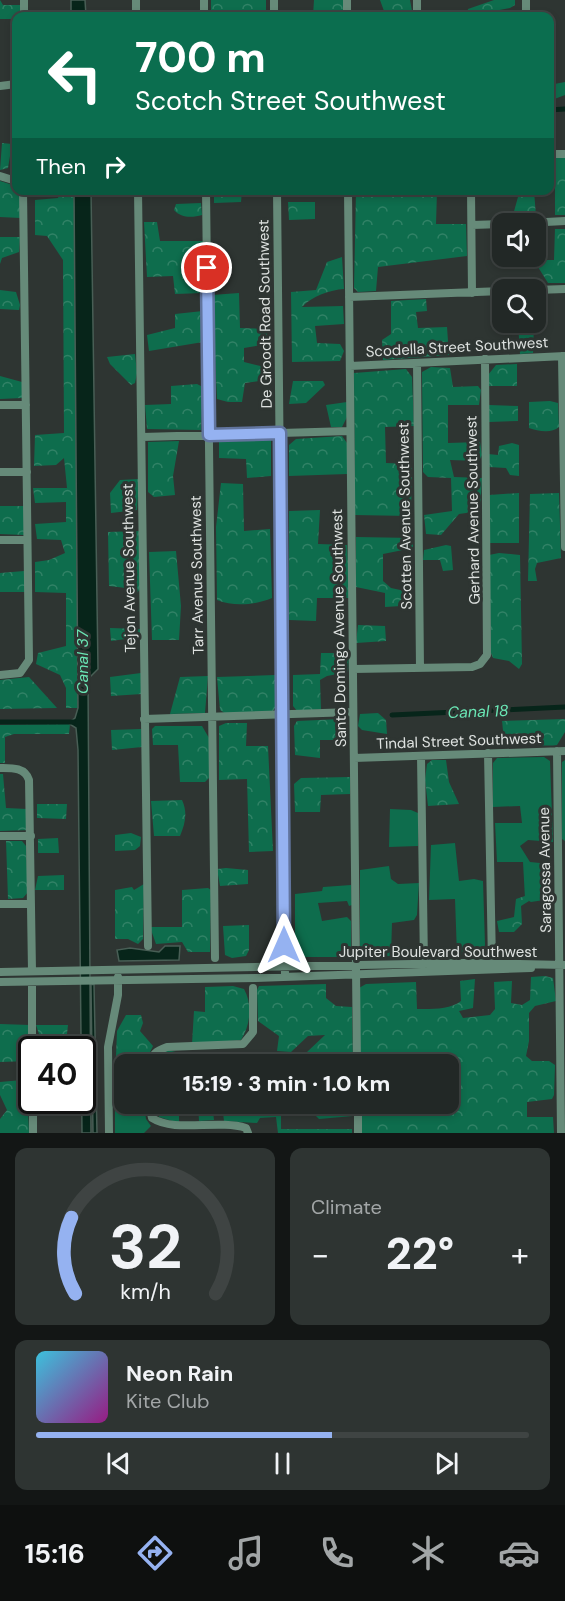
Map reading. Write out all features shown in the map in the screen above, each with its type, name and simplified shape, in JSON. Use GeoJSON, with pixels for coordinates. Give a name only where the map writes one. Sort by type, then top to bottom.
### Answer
{"type":"FeatureCollection","features":[{"type":"Feature","properties":{"kind":"street"},"geometry":{"type":"LineString","coordinates":[[0,675],[11,675],[25,668],[29,660],[23,195]]}},
{"type":"Feature","properties":{"kind":"street","name":"Tejon Avenue Southwest"},"geometry":{"type":"LineString","coordinates":[[138,195],[148,946]]}},
{"type":"Feature","properties":{"kind":"street","name":"Tarr Avenue Southwest"},"geometry":{"type":"LineString","coordinates":[[206,195],[215,958]]}},
{"type":"Feature","properties":{"kind":"street","name":"De Groodt Road Southwest"},"geometry":{"type":"LineString","coordinates":[[277,195],[285,977]]}},
{"type":"Feature","properties":{"kind":"street","name":"Santo Domingo Avenue Southwest"},"geometry":{"type":"LineString","coordinates":[[348,195],[357,1054]]}},
{"type":"Feature","properties":{"kind":"street"},"geometry":{"type":"LineString","coordinates":[[471,195],[472,293]]}},
{"type":"Feature","properties":{"kind":"street"},"geometry":{"type":"LineString","coordinates":[[546,222],[565,221]]}},
{"type":"Feature","properties":{"kind":"street"},"geometry":{"type":"LineString","coordinates":[[472,225],[492,224]]}},
{"type":"Feature","properties":{"kind":"street"},"geometry":{"type":"LineString","coordinates":[[546,290],[565,289]]}},
{"type":"Feature","properties":{"kind":"street"},"geometry":{"type":"LineString","coordinates":[[349,297],[492,292]]}},
{"type":"Feature","properties":{"kind":"street"},"geometry":{"type":"LineString","coordinates":[[564,356],[565,547]]}},
{"type":"Feature","properties":{"kind":"street","name":"Scodella Street Southwest"},"geometry":{"type":"LineString","coordinates":[[350,366],[564,356]]}},
{"type":"Feature","properties":{"kind":"street","name":"Gerhard Avenue Southwest"},"geometry":{"type":"LineString","coordinates":[[420,668],[472,667],[484,659],[488,648],[484,359]]}},
{"type":"Feature","properties":{"kind":"street","name":"Scotten Avenue Southwest"},"geometry":{"type":"LineString","coordinates":[[417,363],[420,668]]}},
{"type":"Feature","properties":{"kind":"street"},"geometry":{"type":"LineString","coordinates":[[0,405],[26,405]]}},
{"type":"Feature","properties":{"kind":"street"},"geometry":{"type":"LineString","coordinates":[[142,437],[350,431]]}},
{"type":"Feature","properties":{"kind":"street"},"geometry":{"type":"LineString","coordinates":[[0,472],[27,472]]}},
{"type":"Feature","properties":{"kind":"street"},"geometry":{"type":"LineString","coordinates":[[0,540],[27,540]]}},
{"type":"Feature","properties":{"kind":"street"},"geometry":{"type":"LineString","coordinates":[[353,669],[420,668]]}},
{"type":"Feature","properties":{"kind":"street"},"geometry":{"type":"LineString","coordinates":[[144,719],[354,712]]}},
{"type":"Feature","properties":{"kind":"street","name":"Tindal Street Southwest"},"geometry":{"type":"LineString","coordinates":[[354,758],[561,751]]}},
{"type":"Feature","properties":{"kind":"street","name":"Saragossa Avenue"},"geometry":{"type":"LineString","coordinates":[[561,751],[561,1133]]}},
{"type":"Feature","properties":{"kind":"street"},"geometry":{"type":"LineString","coordinates":[[488,753],[492,963]]}},
{"type":"Feature","properties":{"kind":"street"},"geometry":{"type":"LineString","coordinates":[[421,756],[424,964]]}},
{"type":"Feature","properties":{"kind":"street"},"geometry":{"type":"LineString","coordinates":[[0,768],[19,769],[26,773],[30,787],[32,971]]}},
{"type":"Feature","properties":{"kind":"street"},"geometry":{"type":"LineString","coordinates":[[0,836],[31,836]]}},
{"type":"Feature","properties":{"kind":"street"},"geometry":{"type":"LineString","coordinates":[[0,904],[31,904]]}},
{"type":"Feature","properties":{"kind":"street","name":"Jupiter Boulevard Southwest"},"geometry":{"type":"LineString","coordinates":[[0,972],[492,963],[562,965]]}},
{"type":"Feature","properties":{"kind":"street","name":"Jupiter Boulevard Southwest"},"geometry":{"type":"LineString","coordinates":[[0,982],[357,976],[562,965]]}},
{"type":"Feature","properties":{"kind":"street"},"geometry":{"type":"LineString","coordinates":[[109,1133],[108,1047],[118,971]]}},
{"type":"Feature","properties":{"kind":"street"},"geometry":{"type":"LineString","coordinates":[[32,982],[32,1036]]}},
{"type":"Feature","properties":{"kind":"street"},"geometry":{"type":"LineString","coordinates":[[154,1054],[157,1050],[167,1047],[243,1044],[253,1032],[253,988]]}},
{"type":"Feature","properties":{"kind":"street"},"geometry":{"type":"LineString","coordinates":[[33,1114],[33,1133]]}},
{"type":"Feature","properties":{"kind":"street"},"geometry":{"type":"LineString","coordinates":[[151,1114],[152,1118],[167,1126],[231,1124],[246,1128],[248,1133]]}},
{"type":"Feature","properties":{"kind":"street"},"geometry":{"type":"LineString","coordinates":[[358,1114],[358,1133]]}},
{"type":"Feature","properties":{"kind":"green space"},"geometry":{"type":"Polygon","coordinates":[[[0,0],[3,5],[21,5],[22,12],[12,12],[12,19],[0,19],[0,0]]]}},
{"type":"Feature","properties":{"kind":"green space"},"geometry":{"type":"Polygon","coordinates":[[[211,0],[266,0],[266,12],[211,12],[211,0]]]}},
{"type":"Feature","properties":{"kind":"green space"},"geometry":{"type":"Polygon","coordinates":[[[314,0],[343,0],[344,12],[313,12],[314,0]]]}},
{"type":"Feature","properties":{"kind":"green space"},"geometry":{"type":"Polygon","coordinates":[[[380,0],[410,0],[412,11],[384,11],[380,0]]]}},
{"type":"Feature","properties":{"kind":"green space"},"geometry":{"type":"Polygon","coordinates":[[[494,0],[515,0],[515,5],[488,12],[468,12],[468,9],[494,0]]]}},
{"type":"Feature","properties":{"kind":"green space"},"geometry":{"type":"Polygon","coordinates":[[[565,82],[565,95],[554,99],[554,84],[565,82]]]}},
{"type":"Feature","properties":{"kind":"green space"},"geometry":{"type":"Polygon","coordinates":[[[2,143],[12,144],[8,168],[0,170],[2,143]]]}},
{"type":"Feature","properties":{"kind":"green space"},"geometry":{"type":"Polygon","coordinates":[[[565,157],[565,215],[555,215],[555,158],[565,157]]]}},
{"type":"Feature","properties":{"kind":"green space"},"geometry":{"type":"Polygon","coordinates":[[[0,181],[12,185],[12,195],[20,195],[21,218],[0,217],[0,181]]]}},
{"type":"Feature","properties":{"kind":"green space"},"geometry":{"type":"Polygon","coordinates":[[[59,195],[74,195],[78,708],[66,708],[66,688],[60,675],[36,664],[38,653],[66,646],[66,593],[35,592],[35,562],[49,560],[65,553],[61,540],[37,539],[35,524],[66,522],[66,502],[35,503],[33,488],[67,488],[64,458],[56,465],[34,466],[35,435],[64,433],[63,260],[47,236],[35,235],[35,200],[58,198],[59,195]]]}},
{"type":"Feature","properties":{"kind":"green space"},"geometry":{"type":"Polygon","coordinates":[[[214,195],[242,195],[241,202],[214,203],[214,195]]]}},
{"type":"Feature","properties":{"kind":"green space"},"geometry":{"type":"Polygon","coordinates":[[[356,195],[437,195],[436,224],[466,224],[467,256],[378,267],[376,291],[358,292],[354,288],[356,195]]]}},
{"type":"Feature","properties":{"kind":"green space"},"geometry":{"type":"Polygon","coordinates":[[[516,195],[534,195],[536,213],[514,213],[518,197],[516,195]]]}},
{"type":"Feature","properties":{"kind":"green space"},"geometry":{"type":"Polygon","coordinates":[[[288,202],[315,202],[315,219],[289,220],[288,202]]]}},
{"type":"Feature","properties":{"kind":"green space"},"geometry":{"type":"Polygon","coordinates":[[[201,203],[202,215],[187,217],[174,210],[176,204],[201,203]]]}},
{"type":"Feature","properties":{"kind":"green space"},"geometry":{"type":"Polygon","coordinates":[[[144,222],[157,222],[160,241],[203,241],[203,293],[175,294],[173,276],[147,277],[144,222]]]}},
{"type":"Feature","properties":{"kind":"green space"},"geometry":{"type":"Polygon","coordinates":[[[555,229],[565,229],[565,283],[548,283],[538,267],[546,267],[546,260],[554,260],[555,229]]]}},
{"type":"Feature","properties":{"kind":"green space"},"geometry":{"type":"Polygon","coordinates":[[[0,237],[20,237],[19,252],[2,258],[0,264],[0,237]]]}},
{"type":"Feature","properties":{"kind":"green space"},"geometry":{"type":"Polygon","coordinates":[[[342,257],[344,289],[322,294],[302,307],[343,306],[344,324],[315,326],[317,343],[340,344],[344,351],[340,361],[292,362],[291,292],[316,290],[327,262],[342,257]]]}},
{"type":"Feature","properties":{"kind":"green space"},"geometry":{"type":"Polygon","coordinates":[[[0,290],[16,292],[20,305],[19,310],[0,309],[0,290]]]}},
{"type":"Feature","properties":{"kind":"green space"},"geometry":{"type":"Polygon","coordinates":[[[239,293],[240,328],[267,329],[268,344],[244,348],[244,362],[269,368],[267,380],[245,383],[242,402],[228,402],[217,399],[212,295],[239,293]]]}},
{"type":"Feature","properties":{"kind":"green space"},"geometry":{"type":"Polygon","coordinates":[[[426,299],[427,311],[416,312],[418,328],[447,327],[449,355],[383,360],[382,340],[391,334],[391,301],[426,299]]]}},
{"type":"Feature","properties":{"kind":"green space"},"geometry":{"type":"Polygon","coordinates":[[[203,311],[203,342],[149,351],[147,335],[175,328],[175,314],[203,311]]]}},
{"type":"Feature","properties":{"kind":"green space"},"geometry":{"type":"Polygon","coordinates":[[[519,333],[534,333],[533,353],[520,354],[519,333]]]}},
{"type":"Feature","properties":{"kind":"green space"},"geometry":{"type":"Polygon","coordinates":[[[135,354],[137,373],[135,383],[131,385],[110,364],[107,357],[135,354]]]}},
{"type":"Feature","properties":{"kind":"green space"},"geometry":{"type":"Polygon","coordinates":[[[517,364],[517,386],[488,386],[488,375],[496,365],[517,364]]]}},
{"type":"Feature","properties":{"kind":"green space"},"geometry":{"type":"Polygon","coordinates":[[[431,367],[450,368],[453,387],[478,386],[481,390],[479,405],[448,405],[448,443],[480,442],[482,455],[479,461],[450,460],[454,477],[482,478],[480,511],[459,514],[441,535],[426,534],[424,515],[452,511],[451,478],[428,477],[423,472],[422,372],[431,367]]]}},
{"type":"Feature","properties":{"kind":"green space"},"geometry":{"type":"Polygon","coordinates":[[[406,369],[412,377],[414,426],[385,427],[386,463],[412,464],[411,516],[355,515],[354,373],[406,369]]]}},
{"type":"Feature","properties":{"kind":"green space"},"geometry":{"type":"Polygon","coordinates":[[[0,376],[22,382],[22,398],[0,399],[0,376]]]}},
{"type":"Feature","properties":{"kind":"green space"},"geometry":{"type":"Polygon","coordinates":[[[293,381],[323,381],[325,385],[306,403],[289,404],[293,381]]]}},
{"type":"Feature","properties":{"kind":"green space"},"geometry":{"type":"Polygon","coordinates":[[[197,384],[203,387],[201,430],[147,429],[145,405],[171,404],[171,386],[197,384]]]}},
{"type":"Feature","properties":{"kind":"green space"},"geometry":{"type":"Polygon","coordinates":[[[347,402],[347,417],[342,427],[331,427],[326,405],[347,402]]]}},
{"type":"Feature","properties":{"kind":"green space"},"geometry":{"type":"Polygon","coordinates":[[[529,402],[558,403],[559,427],[548,431],[529,428],[529,402]]]}},
{"type":"Feature","properties":{"kind":"green space"},"geometry":{"type":"Polygon","coordinates":[[[489,405],[518,406],[518,421],[489,422],[489,405]]]}},
{"type":"Feature","properties":{"kind":"green space"},"geometry":{"type":"Polygon","coordinates":[[[342,436],[347,443],[347,474],[289,476],[289,445],[296,439],[342,436]]]}},
{"type":"Feature","properties":{"kind":"green space"},"geometry":{"type":"Polygon","coordinates":[[[219,440],[271,440],[271,476],[247,478],[246,459],[219,458],[219,440]]]}},
{"type":"Feature","properties":{"kind":"green space"},"geometry":{"type":"Polygon","coordinates":[[[179,441],[173,476],[175,495],[154,497],[148,492],[148,442],[179,441]]]}},
{"type":"Feature","properties":{"kind":"green space"},"geometry":{"type":"Polygon","coordinates":[[[512,443],[519,445],[519,476],[510,475],[506,468],[489,467],[488,454],[498,455],[499,446],[512,443]]]}},
{"type":"Feature","properties":{"kind":"green space"},"geometry":{"type":"Polygon","coordinates":[[[139,479],[137,510],[111,513],[110,493],[120,480],[139,479]]]}},
{"type":"Feature","properties":{"kind":"green space"},"geometry":{"type":"Polygon","coordinates":[[[221,483],[243,484],[244,531],[270,529],[272,598],[245,604],[230,604],[217,600],[216,527],[221,483]]]}},
{"type":"Feature","properties":{"kind":"green space"},"geometry":{"type":"Polygon","coordinates":[[[519,493],[519,543],[490,543],[489,495],[519,493]]]}},
{"type":"Feature","properties":{"kind":"green space"},"geometry":{"type":"Polygon","coordinates":[[[559,493],[561,558],[537,563],[535,569],[537,581],[528,581],[530,494],[559,493]]]}},
{"type":"Feature","properties":{"kind":"green space"},"geometry":{"type":"Polygon","coordinates":[[[0,506],[25,506],[24,535],[0,534],[0,506]]]}},
{"type":"Feature","properties":{"kind":"green space"},"geometry":{"type":"Polygon","coordinates":[[[320,510],[318,544],[347,545],[350,598],[317,598],[316,621],[289,620],[289,511],[320,510]]]}},
{"type":"Feature","properties":{"kind":"green space"},"geometry":{"type":"Polygon","coordinates":[[[139,531],[141,588],[136,594],[126,588],[109,586],[108,532],[139,531]]]}},
{"type":"Feature","properties":{"kind":"green space"},"geometry":{"type":"Polygon","coordinates":[[[356,537],[413,538],[413,548],[383,554],[383,581],[391,588],[405,591],[410,600],[401,606],[385,607],[385,593],[356,587],[356,537]]]}},
{"type":"Feature","properties":{"kind":"green space"},"geometry":{"type":"Polygon","coordinates":[[[451,546],[453,570],[443,571],[440,560],[423,560],[424,550],[451,546]]]}},
{"type":"Feature","properties":{"kind":"green space"},"geometry":{"type":"Polygon","coordinates":[[[176,551],[181,606],[179,640],[152,640],[149,552],[176,551]]]}},
{"type":"Feature","properties":{"kind":"green space"},"geometry":{"type":"Polygon","coordinates":[[[499,553],[520,555],[522,664],[519,669],[509,661],[493,658],[491,653],[489,555],[499,553]]]}},
{"type":"Feature","properties":{"kind":"green space"},"geometry":{"type":"Polygon","coordinates":[[[24,571],[26,592],[0,592],[0,573],[24,571]]]}},
{"type":"Feature","properties":{"kind":"green space"},"geometry":{"type":"Polygon","coordinates":[[[358,625],[385,626],[386,641],[356,643],[358,625]]]}},
{"type":"Feature","properties":{"kind":"green space"},"geometry":{"type":"Polygon","coordinates":[[[110,628],[140,629],[140,637],[111,641],[110,628]]]}},
{"type":"Feature","properties":{"kind":"green space"},"geometry":{"type":"Polygon","coordinates":[[[321,653],[349,653],[348,672],[327,676],[320,680],[321,709],[298,712],[293,706],[293,675],[320,674],[321,653]]]}},
{"type":"Feature","properties":{"kind":"green space"},"geometry":{"type":"Polygon","coordinates":[[[141,673],[142,694],[111,696],[110,677],[141,673]]]}},
{"type":"Feature","properties":{"kind":"green space"},"geometry":{"type":"Polygon","coordinates":[[[275,675],[277,705],[273,711],[226,714],[220,710],[217,677],[275,675]]]}},
{"type":"Feature","properties":{"kind":"green space"},"geometry":{"type":"Polygon","coordinates":[[[208,676],[205,713],[170,714],[180,677],[208,676]]]}},
{"type":"Feature","properties":{"kind":"green space"},"geometry":{"type":"Polygon","coordinates":[[[29,677],[57,708],[0,709],[0,680],[29,677]]]}},
{"type":"Feature","properties":{"kind":"green space"},"geometry":{"type":"Polygon","coordinates":[[[378,713],[386,720],[387,734],[362,730],[358,726],[360,714],[378,713]]]}},
{"type":"Feature","properties":{"kind":"green space"},"geometry":{"type":"Polygon","coordinates":[[[341,719],[348,722],[348,740],[320,740],[320,758],[295,755],[294,726],[297,721],[341,719]]]}},
{"type":"Feature","properties":{"kind":"green space"},"geometry":{"type":"Polygon","coordinates":[[[565,719],[565,732],[557,745],[552,746],[526,743],[506,737],[502,721],[565,719]]]}},
{"type":"Feature","properties":{"kind":"green space"},"geometry":{"type":"Polygon","coordinates":[[[226,723],[247,723],[246,746],[268,746],[273,851],[249,852],[247,779],[219,780],[219,726],[226,723]]]}},
{"type":"Feature","properties":{"kind":"green space"},"geometry":{"type":"Polygon","coordinates":[[[70,724],[69,734],[14,734],[5,737],[5,763],[0,763],[0,725],[70,724]]]}},
{"type":"Feature","properties":{"kind":"green space"},"geometry":{"type":"Polygon","coordinates":[[[155,726],[202,726],[209,738],[209,778],[205,782],[180,782],[178,745],[153,745],[152,729],[155,726]]]}},
{"type":"Feature","properties":{"kind":"green space"},"geometry":{"type":"Polygon","coordinates":[[[141,729],[142,747],[112,750],[111,730],[141,729]]]}},
{"type":"Feature","properties":{"kind":"green space"},"geometry":{"type":"Polygon","coordinates":[[[544,757],[550,761],[553,842],[528,840],[520,846],[530,862],[550,864],[551,899],[531,902],[525,899],[523,862],[497,862],[495,823],[522,823],[520,806],[493,807],[493,763],[497,758],[544,757]]]}},
{"type":"Feature","properties":{"kind":"green space"},"geometry":{"type":"Polygon","coordinates":[[[432,760],[446,760],[449,782],[459,804],[428,806],[425,780],[427,764],[432,760]]]}},
{"type":"Feature","properties":{"kind":"green space"},"geometry":{"type":"Polygon","coordinates":[[[565,760],[565,841],[562,839],[562,762],[565,760]]]}},
{"type":"Feature","properties":{"kind":"green space"},"geometry":{"type":"Polygon","coordinates":[[[0,774],[3,774],[6,808],[27,809],[29,830],[0,831],[0,774]]]}},
{"type":"Feature","properties":{"kind":"green space"},"geometry":{"type":"Polygon","coordinates":[[[350,777],[350,794],[321,795],[320,812],[295,812],[294,784],[301,778],[350,777]]]}},
{"type":"Feature","properties":{"kind":"green space"},"geometry":{"type":"Polygon","coordinates":[[[182,800],[185,818],[180,836],[154,836],[151,801],[182,800]]]}},
{"type":"Feature","properties":{"kind":"green space"},"geometry":{"type":"Polygon","coordinates":[[[37,804],[67,804],[66,819],[37,818],[37,804]]]}},
{"type":"Feature","properties":{"kind":"green space"},"geometry":{"type":"Polygon","coordinates":[[[390,809],[411,810],[418,813],[418,846],[389,847],[390,809]]]}},
{"type":"Feature","properties":{"kind":"green space"},"geometry":{"type":"Polygon","coordinates":[[[131,833],[141,837],[140,846],[135,850],[115,851],[115,835],[131,833]]]}},
{"type":"Feature","properties":{"kind":"green space"},"geometry":{"type":"Polygon","coordinates":[[[58,838],[59,853],[38,853],[38,839],[58,838]]]}},
{"type":"Feature","properties":{"kind":"green space"},"geometry":{"type":"Polygon","coordinates":[[[6,841],[22,841],[26,846],[28,892],[23,898],[8,899],[6,841]]]}},
{"type":"Feature","properties":{"kind":"green space"},"geometry":{"type":"Polygon","coordinates":[[[455,843],[459,881],[474,879],[483,881],[485,945],[482,954],[457,955],[455,899],[429,900],[431,845],[455,843]]]}},
{"type":"Feature","properties":{"kind":"green space"},"geometry":{"type":"Polygon","coordinates":[[[389,866],[391,879],[398,884],[419,883],[417,915],[414,920],[392,923],[391,956],[367,957],[360,949],[360,870],[389,866]]]}},
{"type":"Feature","properties":{"kind":"green space"},"geometry":{"type":"Polygon","coordinates":[[[217,869],[248,870],[248,884],[220,886],[217,869]]]}},
{"type":"Feature","properties":{"kind":"green space"},"geometry":{"type":"Polygon","coordinates":[[[64,875],[64,890],[35,890],[38,876],[64,875]]]}},
{"type":"Feature","properties":{"kind":"green space"},"geometry":{"type":"Polygon","coordinates":[[[144,884],[143,939],[138,944],[128,939],[115,939],[115,890],[132,887],[134,890],[144,884]]]}},
{"type":"Feature","properties":{"kind":"green space"},"geometry":{"type":"Polygon","coordinates":[[[351,885],[352,905],[349,906],[347,901],[318,903],[322,921],[347,917],[351,921],[351,957],[302,957],[295,947],[295,894],[322,891],[323,887],[351,885]]]}},
{"type":"Feature","properties":{"kind":"green space"},"geometry":{"type":"Polygon","coordinates":[[[208,888],[211,890],[210,952],[188,952],[182,942],[156,944],[150,927],[182,927],[182,890],[208,888]]]}},
{"type":"Feature","properties":{"kind":"green space"},"geometry":{"type":"Polygon","coordinates":[[[525,896],[529,901],[521,906],[522,924],[514,932],[499,932],[497,921],[514,917],[516,899],[525,896]]]}},
{"type":"Feature","properties":{"kind":"green space"},"geometry":{"type":"Polygon","coordinates":[[[249,925],[249,950],[246,956],[232,958],[225,955],[223,926],[249,925]]]}},
{"type":"Feature","properties":{"kind":"green space"},"geometry":{"type":"Polygon","coordinates":[[[531,977],[553,978],[556,1001],[535,1006],[529,1013],[529,1041],[526,1056],[532,1061],[549,1061],[555,1065],[552,1099],[527,1102],[527,1117],[553,1117],[554,1133],[361,1133],[361,1114],[459,1114],[459,1054],[360,1054],[359,988],[366,984],[416,982],[417,1009],[434,1009],[451,1006],[461,1001],[460,981],[475,979],[473,1008],[459,1011],[463,1018],[490,1015],[495,1009],[494,982],[512,981],[511,1003],[522,1005],[530,1000],[531,977]]]}},
{"type":"Feature","properties":{"kind":"green space"},"geometry":{"type":"Polygon","coordinates":[[[326,984],[326,998],[336,1006],[352,1007],[353,1054],[306,1054],[325,1035],[308,1036],[291,1052],[277,1051],[279,1036],[258,1021],[257,990],[259,986],[326,984]]]}},
{"type":"Feature","properties":{"kind":"green space"},"geometry":{"type":"Polygon","coordinates":[[[233,986],[244,989],[249,1002],[247,1028],[241,1040],[192,1044],[194,1011],[205,1012],[205,987],[233,986]]]}},
{"type":"Feature","properties":{"kind":"green space"},"geometry":{"type":"Polygon","coordinates":[[[126,1015],[141,1015],[143,1023],[140,1031],[153,1046],[149,1054],[116,1054],[117,1031],[126,1015]]]}},
{"type":"Feature","properties":{"kind":"green space"},"geometry":{"type":"Polygon","coordinates":[[[0,1024],[30,1025],[30,1036],[18,1036],[18,1061],[0,1062],[0,1024]]]}},
{"type":"Feature","properties":{"kind":"green space"},"geometry":{"type":"Polygon","coordinates":[[[36,1025],[68,1025],[67,1034],[40,1036],[36,1025]]]}},
{"type":"Feature","properties":{"kind":"green space"},"geometry":{"type":"Polygon","coordinates":[[[167,1050],[180,1053],[180,1054],[160,1054],[167,1050]]]}},
{"type":"Feature","properties":{"kind":"green space"},"geometry":{"type":"Polygon","coordinates":[[[18,1080],[18,1114],[28,1114],[29,1133],[0,1133],[0,1119],[7,1110],[0,1095],[0,1082],[18,1080]]]}},
{"type":"Feature","properties":{"kind":"green space"},"geometry":{"type":"Polygon","coordinates":[[[115,1114],[145,1114],[151,1126],[144,1133],[115,1133],[115,1114]]]}},
{"type":"Feature","properties":{"kind":"green space"},"geometry":{"type":"Polygon","coordinates":[[[158,1114],[179,1114],[179,1123],[159,1117],[158,1114]]]}},
{"type":"Feature","properties":{"kind":"green space"},"geometry":{"type":"Polygon","coordinates":[[[199,1114],[213,1114],[214,1120],[199,1121],[199,1114]]]}},
{"type":"Feature","properties":{"kind":"green space"},"geometry":{"type":"Polygon","coordinates":[[[223,1114],[281,1114],[281,1129],[352,1129],[352,1133],[278,1133],[276,1117],[260,1118],[257,1123],[224,1121],[223,1114]]]}},
{"type":"Feature","properties":{"kind":"green space"},"geometry":{"type":"Polygon","coordinates":[[[353,1114],[353,1116],[319,1119],[315,1115],[353,1114]]]}},
{"type":"Feature","properties":{"kind":"water"},"geometry":{"type":"Polygon","coordinates":[[[71,0],[85,0],[86,12],[71,12],[71,0]]]}},
{"type":"Feature","properties":{"kind":"water","name":"Canal 37"},"geometry":{"type":"Polygon","coordinates":[[[74,195],[91,195],[98,669],[88,679],[90,1036],[81,1036],[78,750],[76,728],[68,723],[75,718],[78,708],[74,195]]]}},
{"type":"Feature","properties":{"kind":"water"},"geometry":{"type":"Polygon","coordinates":[[[165,946],[180,946],[179,960],[119,961],[117,950],[130,948],[159,952],[165,946]]]}},
{"type":"Feature","properties":{"kind":"water"},"geometry":{"type":"Polygon","coordinates":[[[94,984],[95,1036],[92,1036],[91,985],[94,984]]]}},
{"type":"Feature","properties":{"kind":"water"},"geometry":{"type":"Polygon","coordinates":[[[96,1083],[97,1133],[93,1133],[93,1114],[96,1114],[96,1083]]]}},
{"type":"Feature","properties":{"kind":"water"},"geometry":{"type":"Polygon","coordinates":[[[82,1114],[91,1114],[91,1133],[82,1133],[82,1114]]]}},
{"type":"Feature","properties":{"kind":"waterway"},"geometry":{"type":"LineString","coordinates":[[554,110],[565,109]]}},
{"type":"Feature","properties":{"kind":"waterway","name":"Canal 18"},"geometry":{"type":"LineString","coordinates":[[392,715],[565,707]]}},
{"type":"Feature","properties":{"kind":"waterway"},"geometry":{"type":"LineString","coordinates":[[0,722],[73,722]]}},
{"type":"Feature","properties":{"kind":"route"},"geometry":{"type":"LineString","coordinates":[[207,268],[209,435],[280,433],[284,945]]}}]}
